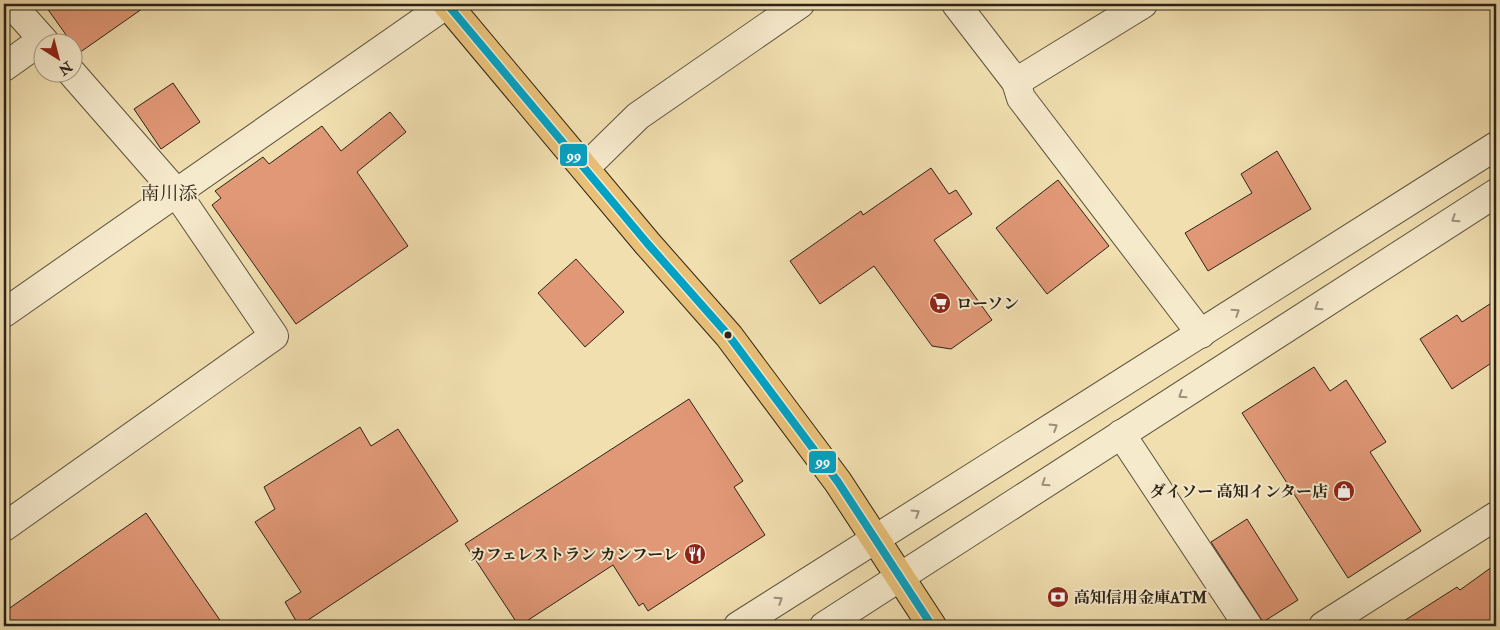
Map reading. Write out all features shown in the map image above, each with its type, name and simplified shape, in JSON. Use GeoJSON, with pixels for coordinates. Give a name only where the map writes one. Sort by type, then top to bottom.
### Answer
{"type":"FeatureCollection","features":[{"type":"Feature","properties":{"kind":"main road"},"geometry":{"type":"LineString","coordinates":[[447,4],[647,243],[729,336],[838,482],[932,626]]}},
{"type":"Feature","properties":{"kind":"street"},"geometry":{"type":"LineString","coordinates":[[11,4],[36,32]]}},
{"type":"Feature","properties":{"kind":"street"},"geometry":{"type":"LineString","coordinates":[[4,314],[447,4]]}},
{"type":"Feature","properties":{"kind":"street"},"geometry":{"type":"LineString","coordinates":[[585,168],[638,116],[800,4]]}},
{"type":"Feature","properties":{"kind":"street"},"geometry":{"type":"LineString","coordinates":[[956,4],[1016,82],[1021,98],[1201,334]]}},
{"type":"Feature","properties":{"kind":"street"},"geometry":{"type":"LineString","coordinates":[[1016,82],[1143,4]]}},
{"type":"Feature","properties":{"kind":"street"},"geometry":{"type":"LineString","coordinates":[[4,67],[32,49]]}},
{"type":"Feature","properties":{"kind":"street"},"geometry":{"type":"LineString","coordinates":[[4,527],[274,336],[176,192],[80,82]]}},
{"type":"Feature","properties":{"kind":"street"},"geometry":{"type":"LineString","coordinates":[[738,626],[1496,146]]}},
{"type":"Feature","properties":{"kind":"street"},"geometry":{"type":"LineString","coordinates":[[824,626],[1496,193]]}},
{"type":"Feature","properties":{"kind":"street"},"geometry":{"type":"LineString","coordinates":[[1121,434],[1248,626]]}},
{"type":"Feature","properties":{"kind":"street"},"geometry":{"type":"LineString","coordinates":[[1323,626],[1496,516]]}},
{"type":"Feature","properties":{"kind":"building"},"geometry":{"type":"Polygon","coordinates":[[[44,4],[149,4],[82,51],[82,32],[64,32],[44,4]]]}},
{"type":"Feature","properties":{"kind":"building"},"geometry":{"type":"Polygon","coordinates":[[[173,83],[200,122],[161,149],[134,109],[173,83]]]}},
{"type":"Feature","properties":{"kind":"building"},"geometry":{"type":"Polygon","coordinates":[[[390,112],[406,132],[357,172],[408,246],[296,324],[212,205],[221,198],[215,191],[263,157],[269,164],[322,126],[341,151],[390,112]]]}},
{"type":"Feature","properties":{"kind":"building"},"geometry":{"type":"Polygon","coordinates":[[[1277,151],[1311,209],[1208,271],[1185,233],[1252,193],[1241,174],[1277,151]]]}},
{"type":"Feature","properties":{"kind":"building"},"geometry":{"type":"Polygon","coordinates":[[[931,168],[949,194],[956,190],[972,214],[934,240],[992,320],[951,349],[932,346],[874,266],[820,304],[790,261],[861,211],[863,215],[931,168]]]}},
{"type":"Feature","properties":{"kind":"building"},"geometry":{"type":"Polygon","coordinates":[[[1058,180],[1109,246],[1047,294],[996,228],[1058,180]]]}},
{"type":"Feature","properties":{"kind":"building"},"geometry":{"type":"Polygon","coordinates":[[[576,259],[624,312],[585,347],[538,293],[576,259]]]}},
{"type":"Feature","properties":{"kind":"building"},"geometry":{"type":"Polygon","coordinates":[[[1496,300],[1496,360],[1452,389],[1420,339],[1457,315],[1462,322],[1496,300]]]}},
{"type":"Feature","properties":{"kind":"building","name":"ダイソー 高知インター店"},"geometry":{"type":"Polygon","coordinates":[[[1314,367],[1330,391],[1346,380],[1386,442],[1370,452],[1421,531],[1348,578],[1242,413],[1314,367]]]}},
{"type":"Feature","properties":{"kind":"building"},"geometry":{"type":"Polygon","coordinates":[[[689,399],[743,481],[734,487],[765,535],[648,611],[643,603],[639,606],[613,565],[519,626],[465,544],[689,399]]]}},
{"type":"Feature","properties":{"kind":"building"},"geometry":{"type":"Polygon","coordinates":[[[360,427],[371,446],[398,429],[458,521],[299,626],[285,602],[301,592],[255,522],[275,509],[264,487],[360,427]]]}},
{"type":"Feature","properties":{"kind":"building"},"geometry":{"type":"Polygon","coordinates":[[[146,513],[224,626],[4,626],[4,612],[146,513]]]}},
{"type":"Feature","properties":{"kind":"building"},"geometry":{"type":"Polygon","coordinates":[[[1247,519],[1298,600],[1263,622],[1211,542],[1247,519]]]}},
{"type":"Feature","properties":{"kind":"building"},"geometry":{"type":"Polygon","coordinates":[[[1496,564],[1496,626],[1396,626],[1457,587],[1460,590],[1496,564]]]}},
{"type":"Feature","properties":{"kind":"transit line","name":"99"},"geometry":{"type":"LineString","coordinates":[[447,4],[647,243],[729,336],[838,482],[932,626]]}},
{"type":"Feature","properties":{"kind":"place","name":"ローソン"},"geometry":{"type":"Point","coordinates":[940,303]}},
{"type":"Feature","properties":{"kind":"place","name":"ダイソー 高知インター店"},"geometry":{"type":"Point","coordinates":[1344,491]}},
{"type":"Feature","properties":{"kind":"place","name":"カフェレストラン カンフーレ"},"geometry":{"type":"Point","coordinates":[695,554]}},
{"type":"Feature","properties":{"kind":"place","name":"高知信用金庫ATM"},"geometry":{"type":"Point","coordinates":[1058,597]}},
{"type":"Feature","properties":{"kind":"district","name":"南川添"},"geometry":{"type":"Point","coordinates":[169,193]}}]}
